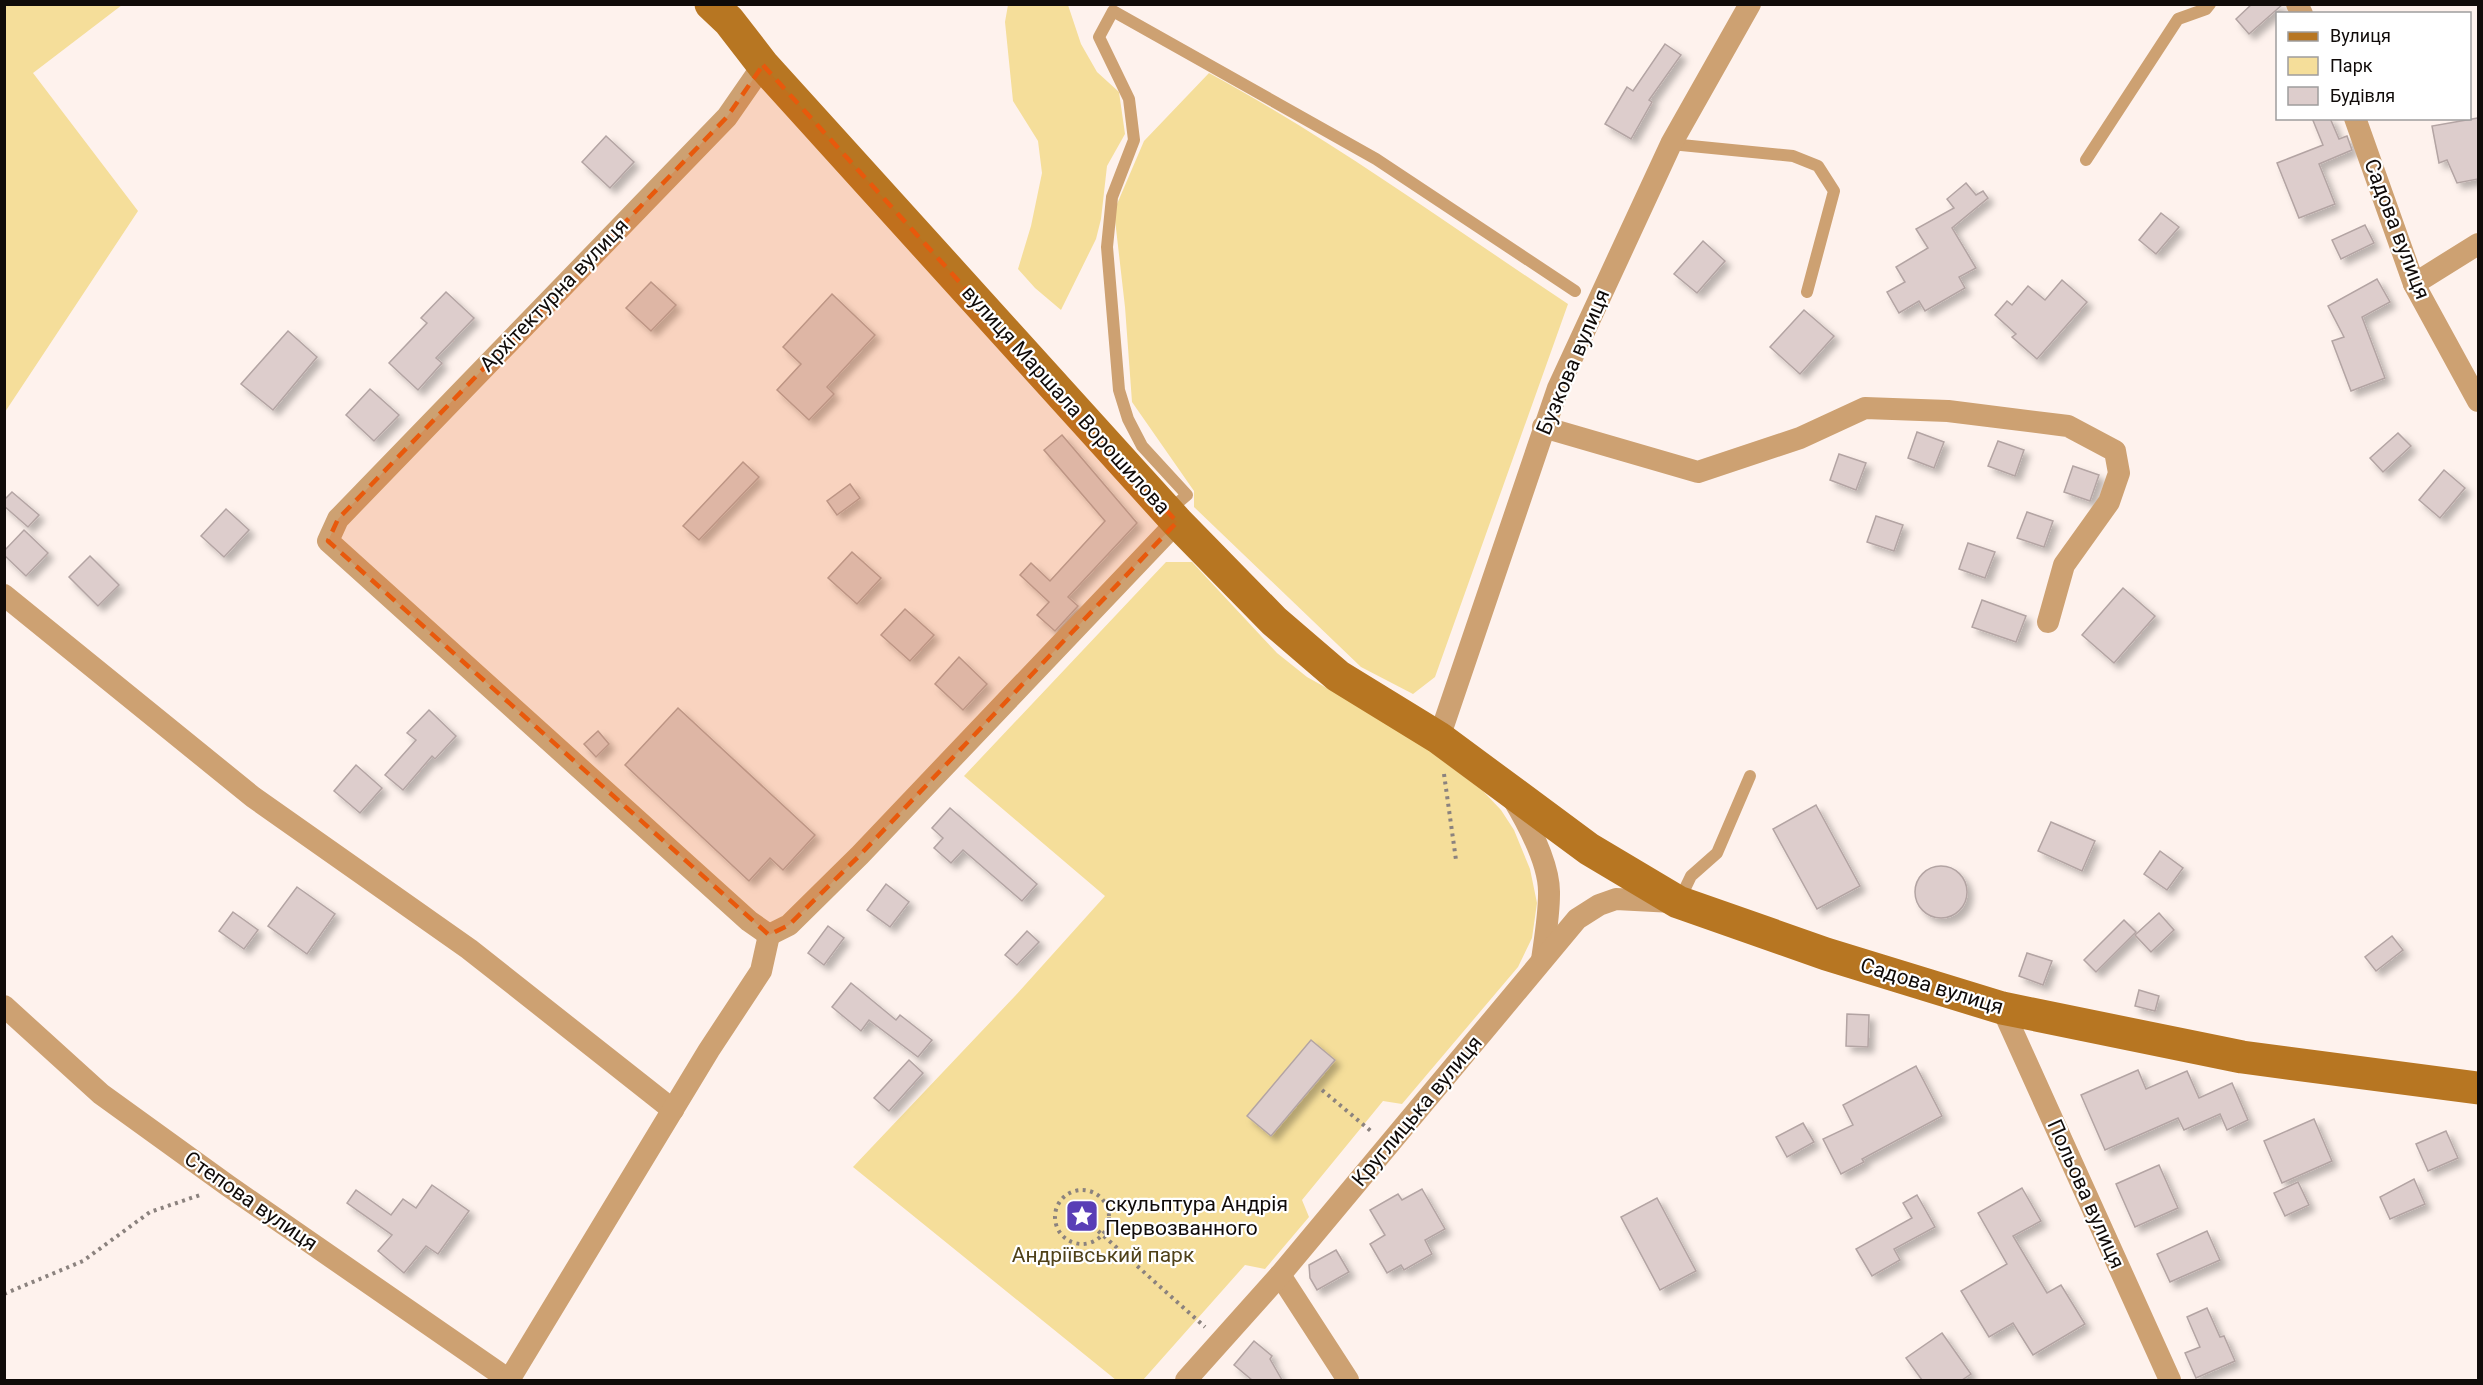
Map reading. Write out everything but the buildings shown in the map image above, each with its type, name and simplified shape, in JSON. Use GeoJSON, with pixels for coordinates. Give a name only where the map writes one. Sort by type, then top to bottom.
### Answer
{"type":"FeatureCollection","features":[{"type":"Feature","properties":{"kind":"street","name":"Бузкова вулиця"},"geometry":{"type":"LineString","coordinates":[[1439,738],[1558,388],[1671,144],[1750,4]]}},
{"type":"Feature","properties":{"kind":"street","name":"вулиця Маршала Ворошилова"},"geometry":{"type":"LineString","coordinates":[[724,10],[763,65],[1172,517],[1274,621],[1338,676],[1439,738]]}},
{"type":"Feature","properties":{"kind":"street","name":"Архітектурна вулиця"},"geometry":{"type":"LineString","coordinates":[[763,65],[726,117],[338,519],[328,541],[749,921],[769,935]]}},
{"type":"Feature","properties":{"kind":"street","name":"Садова вулиця"},"geometry":{"type":"LineString","coordinates":[[2356,120],[2414,284],[2478,400]]}},
{"type":"Feature","properties":{"kind":"street"},"geometry":{"type":"LineString","coordinates":[[2414,284],[2478,244]]}},
{"type":"Feature","properties":{"kind":"street"},"geometry":{"type":"LineString","coordinates":[[1543,427],[1698,472],[1800,438],[1865,408],[1948,411],[2068,426],[2115,451],[2119,473],[2109,502],[2064,566],[2048,622]]}},
{"type":"Feature","properties":{"kind":"street"},"geometry":{"type":"LineString","coordinates":[[509,1380],[673,1110],[761,971],[769,935],[789,925],[860,855],[1172,517]]}},
{"type":"Feature","properties":{"kind":"street"},"geometry":{"type":"LineString","coordinates":[[4,595],[253,797],[469,949],[673,1110]]}},
{"type":"Feature","properties":{"kind":"street","name":"Садова вулиця"},"geometry":{"type":"LineString","coordinates":[[1439,738],[1589,849],[1678,902],[1826,954],[2002,1008],[2242,1057],[2478,1088]]}},
{"type":"Feature","properties":{"kind":"street"},"geometry":{"type":"LineString","coordinates":[[1505,786],[1533,838],[1542,859],[1550,891],[1542,960]]}},
{"type":"Feature","properties":{"kind":"street","name":"Круглицька вулиця"},"geometry":{"type":"LineString","coordinates":[[1194,1377],[1221,1341],[1280,1275],[1577,919],[1599,905],[1616,899],[1678,902]]}},
{"type":"Feature","properties":{"kind":"street","name":"Степова вулиця"},"geometry":{"type":"LineString","coordinates":[[4,1006],[101,1094],[227,1185],[509,1380]]}},
{"type":"Feature","properties":{"kind":"street","name":"Польова вулиця"},"geometry":{"type":"LineString","coordinates":[[2002,1008],[2170,1380]]}},
{"type":"Feature","properties":{"kind":"street"},"geometry":{"type":"LineString","coordinates":[[1280,1275],[1348,1380]]}},
{"type":"Feature","properties":{"kind":"lane"},"geometry":{"type":"LineString","coordinates":[[2086,160],[2178,19],[2206,9],[2210,4]]}},
{"type":"Feature","properties":{"kind":"lane"},"geometry":{"type":"LineString","coordinates":[[1172,517],[1187,495],[1142,447],[1128,419],[1119,390],[1107,247],[1112,197],[1134,140],[1130,99],[1099,37],[1113,11],[1376,159],[1575,291]]}},
{"type":"Feature","properties":{"kind":"lane"},"geometry":{"type":"LineString","coordinates":[[1671,144],[1793,156],[1818,166],[1834,190],[1807,292]]}},
{"type":"Feature","properties":{"kind":"lane"},"geometry":{"type":"LineString","coordinates":[[1678,902],[1691,876],[1716,852],[1750,776]]}},
{"type":"Feature","properties":{"kind":"path"},"geometry":{"type":"LineString","coordinates":[[1439,738],[1456,860]]}},
{"type":"Feature","properties":{"kind":"path"},"geometry":{"type":"LineString","coordinates":[[1322,1090],[1388,1146]]}},
{"type":"Feature","properties":{"kind":"path"},"geometry":{"type":"LineString","coordinates":[[4,1294],[83,1261],[150,1212],[227,1185]]}},
{"type":"Feature","properties":{"kind":"path"},"geometry":{"type":"LineString","coordinates":[[1072,1191],[1091,1191],[1100,1196],[1109,1212],[1109,1222],[1103,1235],[1091,1243],[1082,1245],[1064,1239],[1054,1222],[1058,1203],[1072,1191]]}},
{"type":"Feature","properties":{"kind":"path"},"geometry":{"type":"LineString","coordinates":[[1087,1221],[1221,1341]]}},
{"type":"Feature","properties":{"kind":"highlighted area"},"geometry":{"type":"Polygon","coordinates":[[[763,65],[1177,522],[860,855],[789,925],[769,935],[328,541],[338,519],[727,117],[763,65]]]}},
{"type":"Feature","properties":{"kind":"green space"},"geometry":{"type":"Polygon","coordinates":[[[5,4],[122,5],[33,73],[138,211],[5,412],[5,4]]]}},
{"type":"Feature","properties":{"kind":"green space"},"geometry":{"type":"Polygon","coordinates":[[[1008,5],[1068,5],[1081,44],[1097,72],[1119,92],[1125,134],[1107,166],[1101,219],[1096,239],[1061,310],[1035,288],[1018,269],[1031,226],[1042,173],[1038,141],[1013,101],[1005,22],[1008,5]]]}},
{"type":"Feature","properties":{"kind":"green space"},"geometry":{"type":"Polygon","coordinates":[[[1209,73],[1346,155],[1568,304],[1435,677],[1413,694],[1361,667],[1194,507],[1194,491],[1132,402],[1125,307],[1114,211],[1144,141],[1209,73]]]}},
{"type":"Feature","properties":{"kind":"green space","name":"Андріївський парк"},"geometry":{"type":"Polygon","coordinates":[[[1166,562],[1192,562],[1277,653],[1307,677],[1402,730],[1483,791],[1501,810],[1514,830],[1530,869],[1537,903],[1532,938],[1518,967],[1402,1104],[1383,1101],[1302,1200],[1309,1217],[1265,1269],[1245,1265],[1143,1380],[1116,1380],[853,1167],[1015,996],[1105,896],[964,776],[1166,562]]]}},
{"type":"Feature","properties":{"kind":"place","name":"скульптура Андрія Первозванного"},"geometry":{"type":"Point","coordinates":[1082,1216]}}]}
